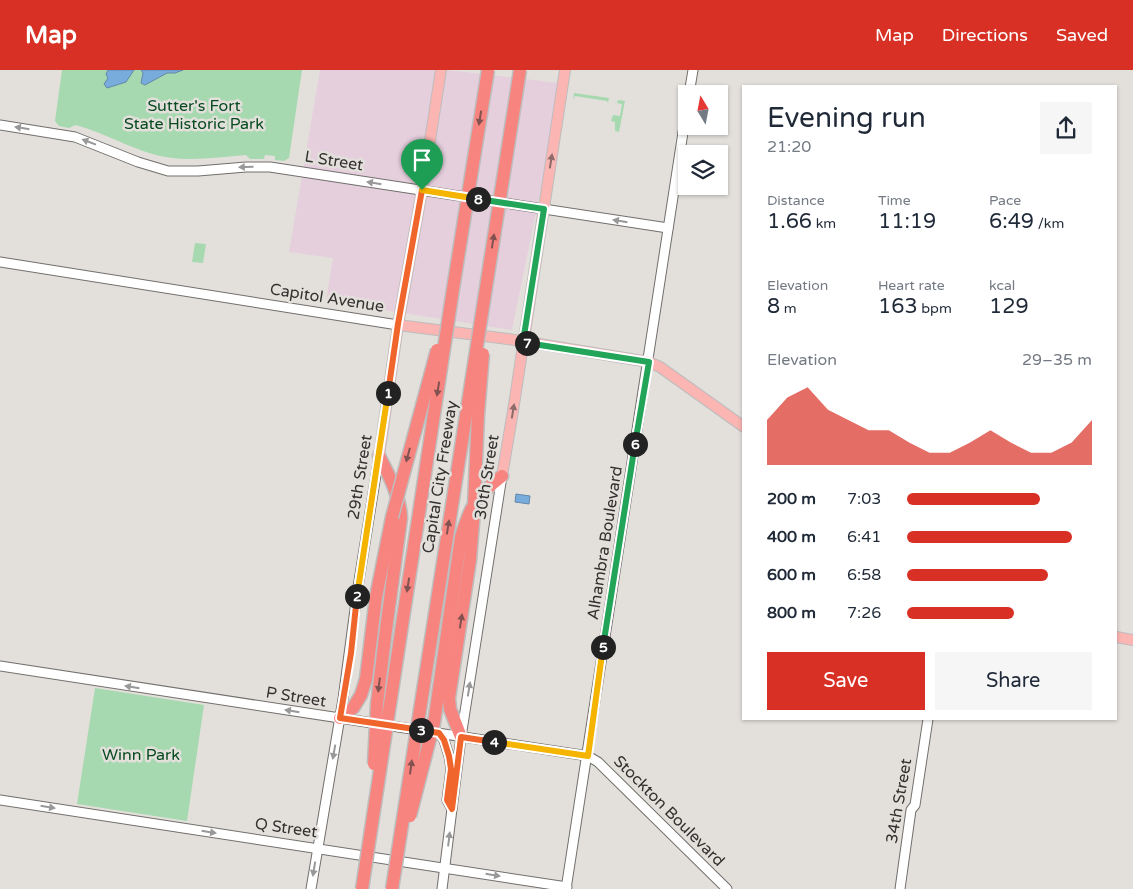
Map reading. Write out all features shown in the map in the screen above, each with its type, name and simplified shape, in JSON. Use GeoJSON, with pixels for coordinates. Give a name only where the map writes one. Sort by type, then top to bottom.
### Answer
{"type":"FeatureCollection","features":[{"type":"Feature","properties":{"kind":"highway","name":"Capital City Freeway"},"geometry":{"type":"LineString","coordinates":[[362,889],[488,70]]}},
{"type":"Feature","properties":{"kind":"highway","name":"Capital City Freeway"},"geometry":{"type":"LineString","coordinates":[[392,889],[520,70]]}},
{"type":"Feature","properties":{"kind":"highway"},"geometry":{"type":"LineString","coordinates":[[340,718],[353,708],[362,695],[366,679],[376,597],[398,496],[453,289]]}},
{"type":"Feature","properties":{"kind":"highway"},"geometry":{"type":"LineString","coordinates":[[461,737],[450,709],[449,698],[472,541],[486,289]]}},
{"type":"Feature","properties":{"kind":"highway"},"geometry":{"type":"LineString","coordinates":[[372,819],[376,704],[401,518],[394,485],[379,456]]}},
{"type":"Feature","properties":{"kind":"highway"},"geometry":{"type":"LineString","coordinates":[[398,850],[413,807],[436,728],[461,537],[469,512],[478,498],[486,488],[502,476]]}},
{"type":"Feature","properties":{"kind":"main road","name":"29th Street"},"geometry":{"type":"LineString","coordinates":[[311,889],[351,653],[358,587],[398,324],[441,70]]}},
{"type":"Feature","properties":{"kind":"main road","name":"30th Street"},"geometry":{"type":"LineString","coordinates":[[442,889],[461,737],[565,70]]}},
{"type":"Feature","properties":{"kind":"main road"},"geometry":{"type":"LineString","coordinates":[[690,85],[693,70]]}},
{"type":"Feature","properties":{"kind":"main road","name":"L Street"},"geometry":{"type":"LineString","coordinates":[[0,125],[75,137],[138,162],[168,171],[198,172],[246,166],[270,167],[668,228]]}},
{"type":"Feature","properties":{"kind":"main road","name":"Alhambra Boulevard"},"geometry":{"type":"LineString","coordinates":[[566,888],[649,362],[683,135]]}},
{"type":"Feature","properties":{"kind":"main road","name":"Capitol Avenue"},"geometry":{"type":"LineString","coordinates":[[0,262],[649,362]]}},
{"type":"Feature","properties":{"kind":"main road"},"geometry":{"type":"LineString","coordinates":[[649,362],[660,367],[742,426]]}},
{"type":"Feature","properties":{"kind":"main road"},"geometry":{"type":"LineString","coordinates":[[1117,638],[1133,640]]}},
{"type":"Feature","properties":{"kind":"main road","name":"P Street"},"geometry":{"type":"LineString","coordinates":[[0,666],[340,718],[436,728],[461,737],[588,756]]}},
{"type":"Feature","properties":{"kind":"main road","name":"34th Street"},"geometry":{"type":"LineString","coordinates":[[900,889],[911,810],[915,805],[928,720]]}},
{"type":"Feature","properties":{"kind":"main road"},"geometry":{"type":"LineString","coordinates":[[436,728],[444,740],[449,756],[451,769],[447,800],[452,809]]}},
{"type":"Feature","properties":{"kind":"main road","name":"Stockton Boulevard"},"geometry":{"type":"LineString","coordinates":[[588,756],[598,762],[727,889]]}},
{"type":"Feature","properties":{"kind":"main road","name":"Q Street"},"geometry":{"type":"LineString","coordinates":[[0,800],[566,888]]}},
{"type":"Feature","properties":{"kind":"shaded area"},"geometry":{"type":"Polygon","coordinates":[[[320,70],[447,70],[559,83],[547,159],[512,330],[326,301],[333,258],[289,252],[320,70]]]}},
{"type":"Feature","properties":{"kind":"green space","name":"Sutter's Fort State Historic Park"},"geometry":{"type":"Polygon","coordinates":[[[62,70],[302,70],[289,158],[284,161],[275,160],[275,156],[265,155],[264,159],[250,159],[246,155],[195,159],[169,158],[143,151],[75,125],[69,128],[59,126],[55,121],[62,70]]]}},
{"type":"Feature","properties":{"kind":"green space"},"geometry":{"type":"Polygon","coordinates":[[[574,93],[609,98],[608,103],[607,101],[575,96],[573,100],[574,93]]]}},
{"type":"Feature","properties":{"kind":"green space"},"geometry":{"type":"Polygon","coordinates":[[[618,100],[625,101],[619,132],[615,131],[615,122],[611,121],[613,115],[620,116],[622,104],[617,103],[618,100]]]}},
{"type":"Feature","properties":{"kind":"green space"},"geometry":{"type":"Polygon","coordinates":[[[195,243],[206,244],[203,263],[192,262],[195,243]]]}},
{"type":"Feature","properties":{"kind":"green space","name":"Winn Park"},"geometry":{"type":"Polygon","coordinates":[[[95,688],[204,705],[187,821],[77,804],[95,688]]]}},
{"type":"Feature","properties":{"kind":"water"},"geometry":{"type":"Polygon","coordinates":[[[108,70],[134,70],[126,82],[107,88],[104,84],[108,78],[106,74],[108,70]]]}},
{"type":"Feature","properties":{"kind":"water"},"geometry":{"type":"Polygon","coordinates":[[[141,70],[183,70],[167,73],[145,85],[141,83],[143,73],[141,70]]]}},
{"type":"Feature","properties":{"kind":"water"},"geometry":{"type":"Polygon","coordinates":[[[516,494],[530,496],[529,504],[515,502],[516,494]]]}},
{"type":"Feature","properties":{"kind":"route"},"geometry":{"type":"LineString","coordinates":[[422,190],[544,209],[523,342],[649,362],[604,641],[588,756],[461,737],[452,809],[447,800],[451,769],[449,756],[444,740],[439,733],[340,718],[398,324],[422,190]]}}]}
